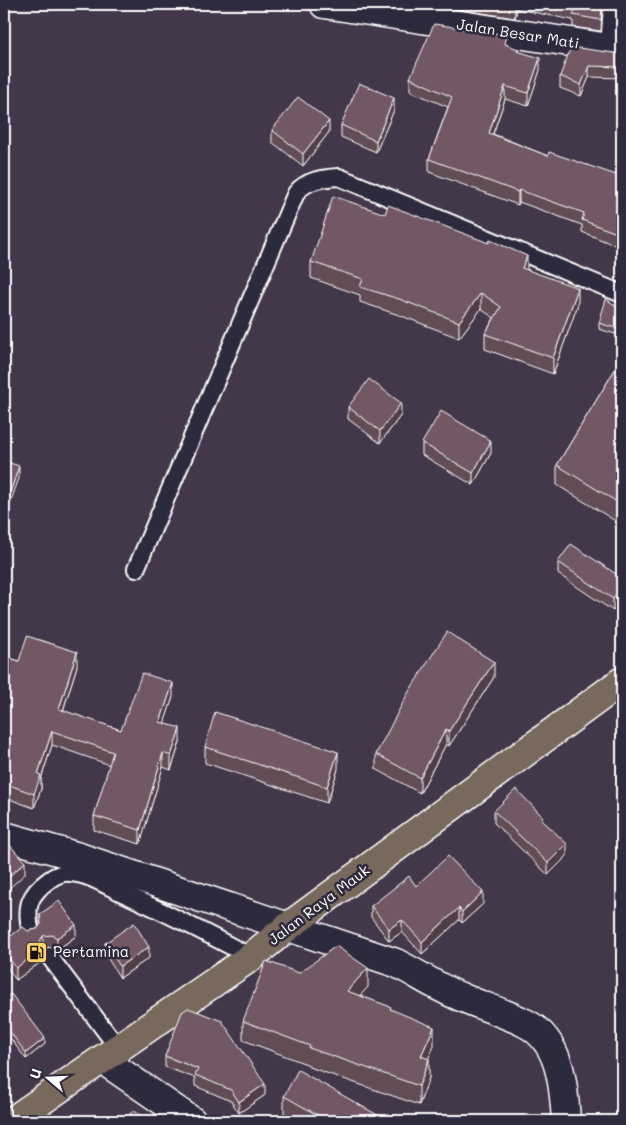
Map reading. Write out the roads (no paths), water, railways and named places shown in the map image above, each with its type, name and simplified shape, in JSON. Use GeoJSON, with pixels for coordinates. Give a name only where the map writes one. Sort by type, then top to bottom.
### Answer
{"type":"FeatureCollection","features":[{"type":"Feature","properties":{"kind":"main road","name":"Jalan Raya Mauk"},"geometry":{"type":"LineString","coordinates":[[12,1121],[251,957],[289,926],[622,682]]}},
{"type":"Feature","properties":{"kind":"street","name":"Jalan Besar Mati"},"geometry":{"type":"LineString","coordinates":[[324,4],[618,49]]}},
{"type":"Feature","properties":{"kind":"street"},"geometry":{"type":"LineString","coordinates":[[618,4],[618,49]]}},
{"type":"Feature","properties":{"kind":"street"},"geometry":{"type":"LineString","coordinates":[[4,836],[79,857],[396,963],[423,976],[446,991],[527,1023],[549,1044],[556,1058],[561,1073],[566,1121]]}},
{"type":"Feature","properties":{"kind":"street"},"geometry":{"type":"LineString","coordinates":[[110,1054],[192,1121]]}},
{"type":"Feature","properties":{"kind":"lane"},"geometry":{"type":"LineString","coordinates":[[136,569],[296,193],[306,184],[327,177],[338,177],[622,294]]}},
{"type":"Feature","properties":{"kind":"lane"},"geometry":{"type":"LineString","coordinates":[[31,933],[28,920],[29,902],[32,896],[41,885],[55,876],[70,873],[87,876],[167,913],[251,957]]}},
{"type":"Feature","properties":{"kind":"lane"},"geometry":{"type":"LineString","coordinates":[[49,956],[110,1054]]}},
{"type":"Feature","properties":{"kind":"place","name":"Pertamina"},"geometry":{"type":"Point","coordinates":[37,952]}}]}
